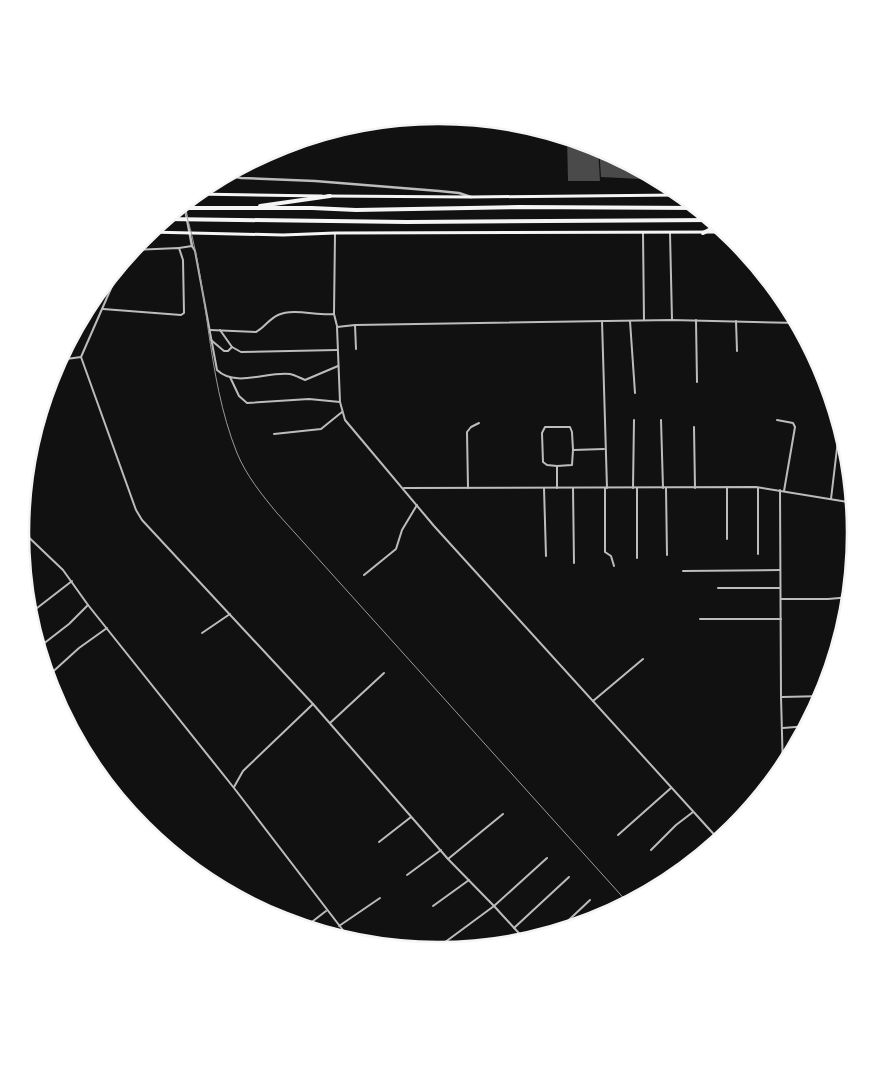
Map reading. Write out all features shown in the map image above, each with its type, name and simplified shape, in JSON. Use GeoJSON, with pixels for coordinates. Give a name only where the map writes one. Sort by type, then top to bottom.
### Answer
{"type":"FeatureCollection","features":[{"type":"Feature","properties":{"kind":"highway"},"geometry":{"type":"LineString","coordinates":[[248,208],[330,196]]}},
{"type":"Feature","properties":{"kind":"highway"},"geometry":{"type":"LineString","coordinates":[[189,208],[356,210],[688,208]]}},
{"type":"Feature","properties":{"kind":"highway"},"geometry":{"type":"LineString","coordinates":[[175,220],[407,222],[703,220]]}},
{"type":"Feature","properties":{"kind":"highway"},"geometry":{"type":"LineString","coordinates":[[703,233],[712,228]]}},
{"type":"Feature","properties":{"kind":"main road"},"geometry":{"type":"LineString","coordinates":[[209,194],[471,197],[669,195]]}},
{"type":"Feature","properties":{"kind":"main road"},"geometry":{"type":"LineString","coordinates":[[160,233],[283,235],[335,233],[716,232]]}},
{"type":"Feature","properties":{"kind":"street"},"geometry":{"type":"LineString","coordinates":[[237,177],[439,190],[471,197]]}},
{"type":"Feature","properties":{"kind":"street"},"geometry":{"type":"LineString","coordinates":[[185,211],[192,246],[195,251],[217,370],[230,377],[291,374],[304,380],[338,366]]}},
{"type":"Feature","properties":{"kind":"street"},"geometry":{"type":"LineString","coordinates":[[643,232],[644,320]]}},
{"type":"Feature","properties":{"kind":"street"},"geometry":{"type":"LineString","coordinates":[[335,233],[334,314],[337,327],[340,402],[345,420],[440,533],[715,836]]}},
{"type":"Feature","properties":{"kind":"street"},"geometry":{"type":"LineString","coordinates":[[670,233],[672,320]]}},
{"type":"Feature","properties":{"kind":"street"},"geometry":{"type":"LineString","coordinates":[[143,250],[192,246]]}},
{"type":"Feature","properties":{"kind":"street"},"geometry":{"type":"LineString","coordinates":[[103,309],[181,315],[184,313],[183,260],[179,248]]}},
{"type":"Feature","properties":{"kind":"street"},"geometry":{"type":"LineString","coordinates":[[114,283],[81,357],[136,510],[142,520],[313,704],[411,817],[520,935]]}},
{"type":"Feature","properties":{"kind":"street"},"geometry":{"type":"LineString","coordinates":[[210,330],[256,332],[275,317],[287,313],[334,314]]}},
{"type":"Feature","properties":{"kind":"street"},"geometry":{"type":"LineString","coordinates":[[337,327],[355,325],[644,320],[789,323]]}},
{"type":"Feature","properties":{"kind":"street"},"geometry":{"type":"LineString","coordinates":[[696,320],[698,382]]}},
{"type":"Feature","properties":{"kind":"street"},"geometry":{"type":"LineString","coordinates":[[602,321],[606,488],[605,552],[612,556],[614,566]]}},
{"type":"Feature","properties":{"kind":"street"},"geometry":{"type":"LineString","coordinates":[[630,321],[635,393]]}},
{"type":"Feature","properties":{"kind":"street"},"geometry":{"type":"LineString","coordinates":[[736,321],[737,351]]}},
{"type":"Feature","properties":{"kind":"street"},"geometry":{"type":"LineString","coordinates":[[355,325],[356,349]]}},
{"type":"Feature","properties":{"kind":"street"},"geometry":{"type":"LineString","coordinates":[[220,330],[232,347],[241,352],[337,350]]}},
{"type":"Feature","properties":{"kind":"street"},"geometry":{"type":"LineString","coordinates":[[211,340],[224,351],[228,351],[232,347]]}},
{"type":"Feature","properties":{"kind":"street"},"geometry":{"type":"LineString","coordinates":[[68,359],[81,357]]}},
{"type":"Feature","properties":{"kind":"street"},"geometry":{"type":"LineString","coordinates":[[230,377],[239,396],[247,403],[309,399],[340,402]]}},
{"type":"Feature","properties":{"kind":"street"},"geometry":{"type":"LineString","coordinates":[[274,434],[321,429],[342,412]]}},
{"type":"Feature","properties":{"kind":"street"},"geometry":{"type":"LineString","coordinates":[[633,488],[634,420]]}},
{"type":"Feature","properties":{"kind":"street"},"geometry":{"type":"LineString","coordinates":[[661,420],[667,555]]}},
{"type":"Feature","properties":{"kind":"street"},"geometry":{"type":"LineString","coordinates":[[777,420],[793,423],[795,426],[784,491]]}},
{"type":"Feature","properties":{"kind":"street"},"geometry":{"type":"LineString","coordinates":[[468,488],[467,432],[471,426],[478,423]]}},
{"type":"Feature","properties":{"kind":"street"},"geometry":{"type":"LineString","coordinates":[[545,426],[570,427],[572,432],[572,450],[573,463],[570,465],[547,465],[543,462],[543,428],[545,426]]}},
{"type":"Feature","properties":{"kind":"street"},"geometry":{"type":"LineString","coordinates":[[694,427],[696,488]]}},
{"type":"Feature","properties":{"kind":"street"},"geometry":{"type":"LineString","coordinates":[[831,499],[838,443]]}},
{"type":"Feature","properties":{"kind":"street"},"geometry":{"type":"LineString","coordinates":[[572,450],[605,449]]}},
{"type":"Feature","properties":{"kind":"street"},"geometry":{"type":"LineString","coordinates":[[557,466],[557,488]]}},
{"type":"Feature","properties":{"kind":"street"},"geometry":{"type":"LineString","coordinates":[[404,488],[728,487],[780,490],[847,502]]}},
{"type":"Feature","properties":{"kind":"street"},"geometry":{"type":"LineString","coordinates":[[728,487],[728,539]]}},
{"type":"Feature","properties":{"kind":"street"},"geometry":{"type":"LineString","coordinates":[[544,488],[546,556]]}},
{"type":"Feature","properties":{"kind":"street"},"geometry":{"type":"LineString","coordinates":[[572,488],[574,563]]}},
{"type":"Feature","properties":{"kind":"street"},"geometry":{"type":"LineString","coordinates":[[637,488],[637,558]]}},
{"type":"Feature","properties":{"kind":"street"},"geometry":{"type":"LineString","coordinates":[[758,488],[758,554]]}},
{"type":"Feature","properties":{"kind":"street"},"geometry":{"type":"LineString","coordinates":[[780,490],[782,756]]}},
{"type":"Feature","properties":{"kind":"street"},"geometry":{"type":"LineString","coordinates":[[364,575],[396,549],[402,530],[417,505]]}},
{"type":"Feature","properties":{"kind":"street"},"geometry":{"type":"LineString","coordinates":[[29,537],[55,561],[72,581],[344,932]]}},
{"type":"Feature","properties":{"kind":"street"},"geometry":{"type":"LineString","coordinates":[[683,570],[780,570]]}},
{"type":"Feature","properties":{"kind":"street"},"geometry":{"type":"LineString","coordinates":[[36,609],[72,581]]}},
{"type":"Feature","properties":{"kind":"street"},"geometry":{"type":"LineString","coordinates":[[718,588],[780,588]]}},
{"type":"Feature","properties":{"kind":"street"},"geometry":{"type":"LineString","coordinates":[[780,599],[843,598]]}},
{"type":"Feature","properties":{"kind":"street"},"geometry":{"type":"LineString","coordinates":[[44,643],[69,624],[88,604]]}},
{"type":"Feature","properties":{"kind":"street"},"geometry":{"type":"LineString","coordinates":[[202,633],[230,614]]}},
{"type":"Feature","properties":{"kind":"street"},"geometry":{"type":"LineString","coordinates":[[700,619],[781,619]]}},
{"type":"Feature","properties":{"kind":"street"},"geometry":{"type":"LineString","coordinates":[[53,672],[79,648],[107,628]]}},
{"type":"Feature","properties":{"kind":"street"},"geometry":{"type":"LineString","coordinates":[[593,701],[643,659]]}},
{"type":"Feature","properties":{"kind":"street"},"geometry":{"type":"LineString","coordinates":[[330,723],[384,673]]}},
{"type":"Feature","properties":{"kind":"street"},"geometry":{"type":"LineString","coordinates":[[781,697],[814,696]]}},
{"type":"Feature","properties":{"kind":"street"},"geometry":{"type":"LineString","coordinates":[[234,788],[243,771],[313,704]]}},
{"type":"Feature","properties":{"kind":"street"},"geometry":{"type":"LineString","coordinates":[[782,728],[799,727]]}},
{"type":"Feature","properties":{"kind":"street"},"geometry":{"type":"LineString","coordinates":[[618,835],[671,788]]}},
{"type":"Feature","properties":{"kind":"street"},"geometry":{"type":"LineString","coordinates":[[651,850],[676,825],[693,812]]}},
{"type":"Feature","properties":{"kind":"street"},"geometry":{"type":"LineString","coordinates":[[448,858],[503,814]]}},
{"type":"Feature","properties":{"kind":"street"},"geometry":{"type":"LineString","coordinates":[[379,842],[411,817]]}},
{"type":"Feature","properties":{"kind":"street"},"geometry":{"type":"LineString","coordinates":[[407,875],[441,850]]}},
{"type":"Feature","properties":{"kind":"street"},"geometry":{"type":"LineString","coordinates":[[445,943],[494,906],[547,858]]}},
{"type":"Feature","properties":{"kind":"street"},"geometry":{"type":"LineString","coordinates":[[514,928],[569,877]]}},
{"type":"Feature","properties":{"kind":"street"},"geometry":{"type":"LineString","coordinates":[[433,906],[469,880]]}},
{"type":"Feature","properties":{"kind":"street"},"geometry":{"type":"LineString","coordinates":[[339,926],[380,898]]}},
{"type":"Feature","properties":{"kind":"street"},"geometry":{"type":"LineString","coordinates":[[565,923],[590,900]]}},
{"type":"Feature","properties":{"kind":"street"},"geometry":{"type":"LineString","coordinates":[[311,923],[327,911]]}},
{"type":"Feature","properties":{"kind":"building"},"geometry":{"type":"Polygon","coordinates":[[[567,144],[599,157],[600,181],[568,181],[567,144]]]}},
{"type":"Feature","properties":{"kind":"building"},"geometry":{"type":"Polygon","coordinates":[[[600,157],[643,179],[601,177],[600,157]]]}},
{"type":"Feature","properties":{"kind":"railway"},"geometry":{"type":"LineString","coordinates":[[185,211],[198,266],[219,392],[237,453],[250,477],[277,513],[624,899]]}}]}
